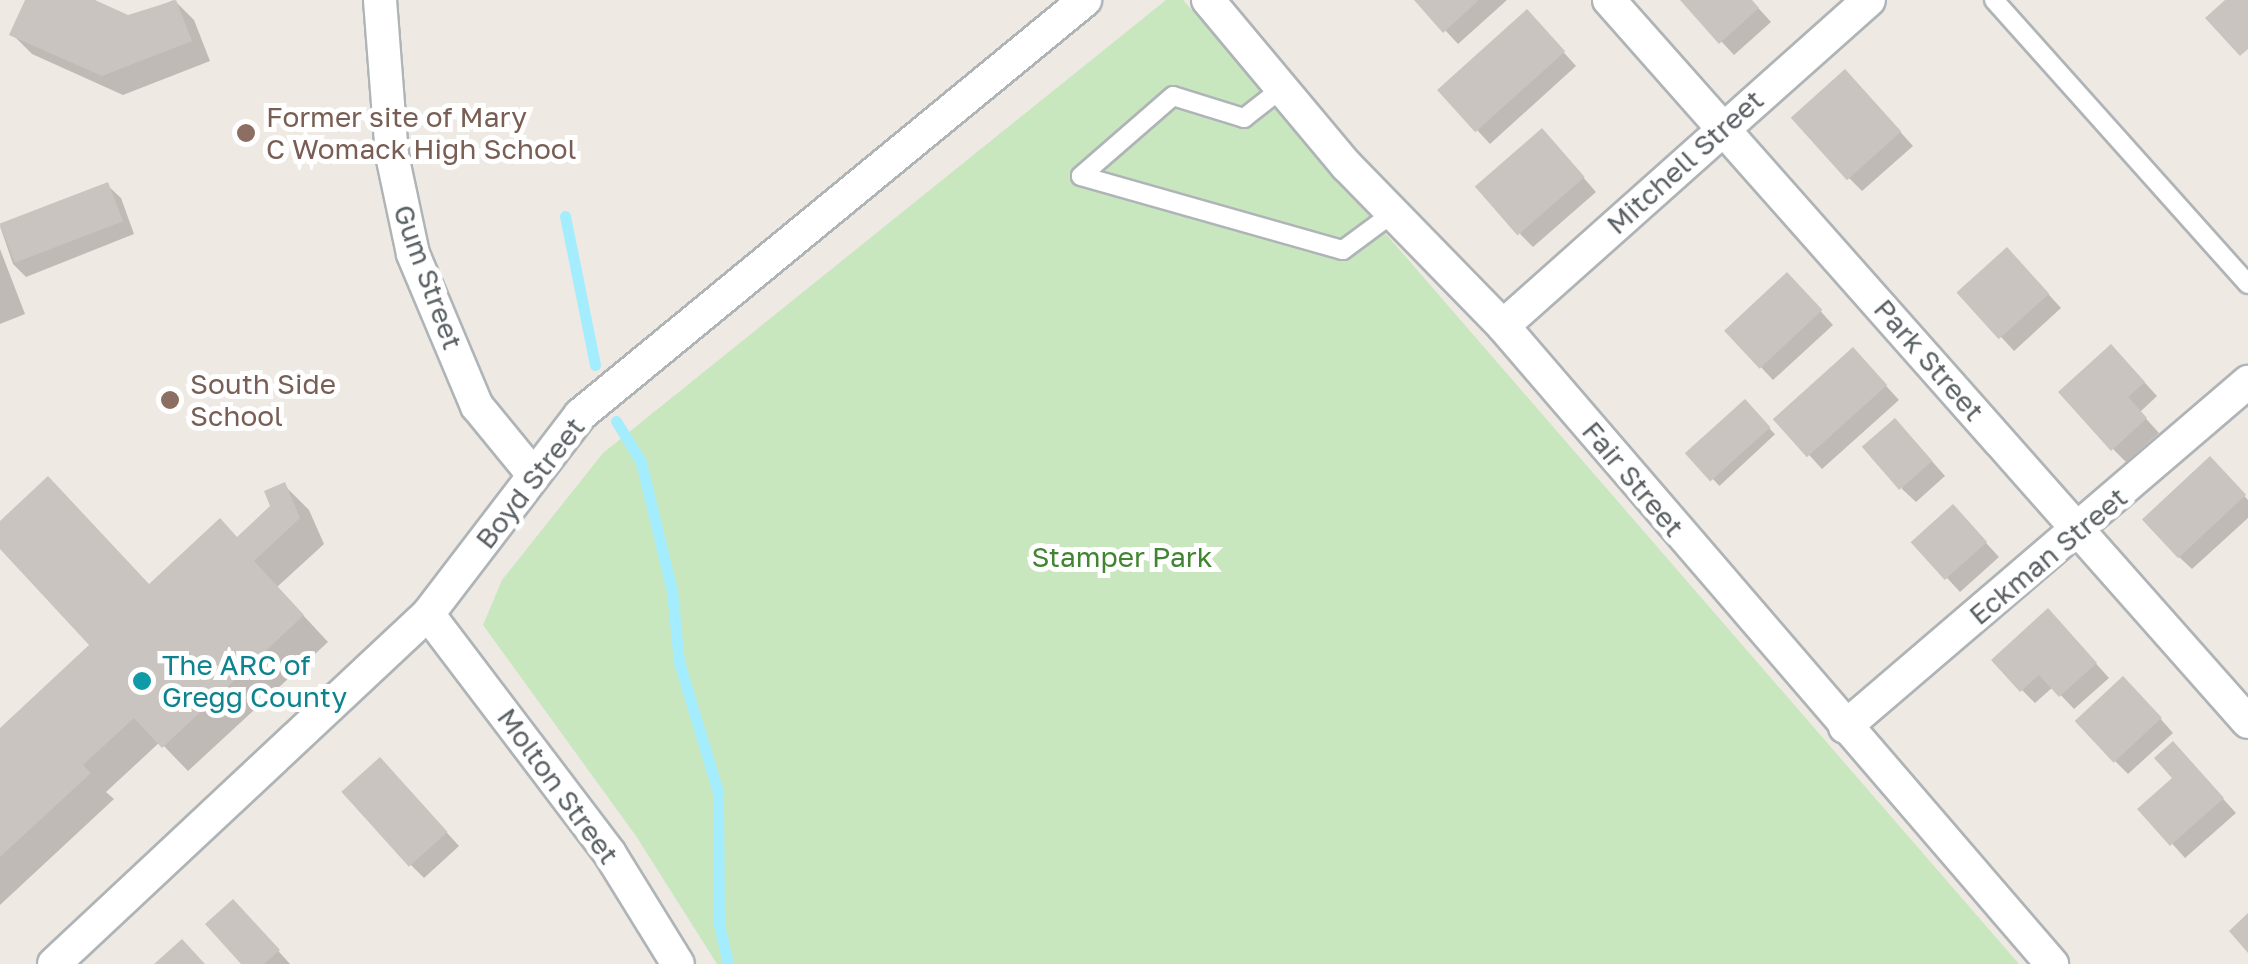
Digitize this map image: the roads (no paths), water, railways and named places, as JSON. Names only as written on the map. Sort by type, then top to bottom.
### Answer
[{"type":"street","name":"Gum Street","points":[[380,0],[392,155],[413,254],[477,406],[531,472]]},
{"type":"street","name":"Boyd Street","points":[[54,964],[428,614],[531,472],[580,416],[1085,0]]},
{"type":"street","name":"Fair Street","points":[[1208,0],[1392,213],[1503,326],[2052,964]]},
{"type":"street","name":"Park Street","points":[[1609,0],[2248,722]]},
{"type":"street","name":"Mitchell Street","points":[[1503,326],[1868,0]]},
{"type":"street","name":"Eckman Street","points":[[1845,727],[2248,382]]},
{"type":"street","name":"Molton Street","points":[[428,614],[602,843],[678,964]]},
{"type":"lane","points":[[1994,0],[2248,284]]},
{"type":"lane","points":[[1281,89],[1244,118],[1173,96],[1082,176],[1344,250],[1392,213]]},
{"type":"waterway","points":[[565,216],[595,365]]},
{"type":"waterway","points":[[616,421],[641,462],[672,591],[679,662],[718,792],[719,924],[728,964]]},
{"type":"place","name":"Former site of Mary C Womack High School","points":[[246,133]]},
{"type":"place","name":"South Side School","points":[[170,400]]},
{"type":"place","name":"The ARC of Gregg County","points":[[142,681]]},
{"type":"park label","name":"Stamper Park","points":[[1122,557]]}]
